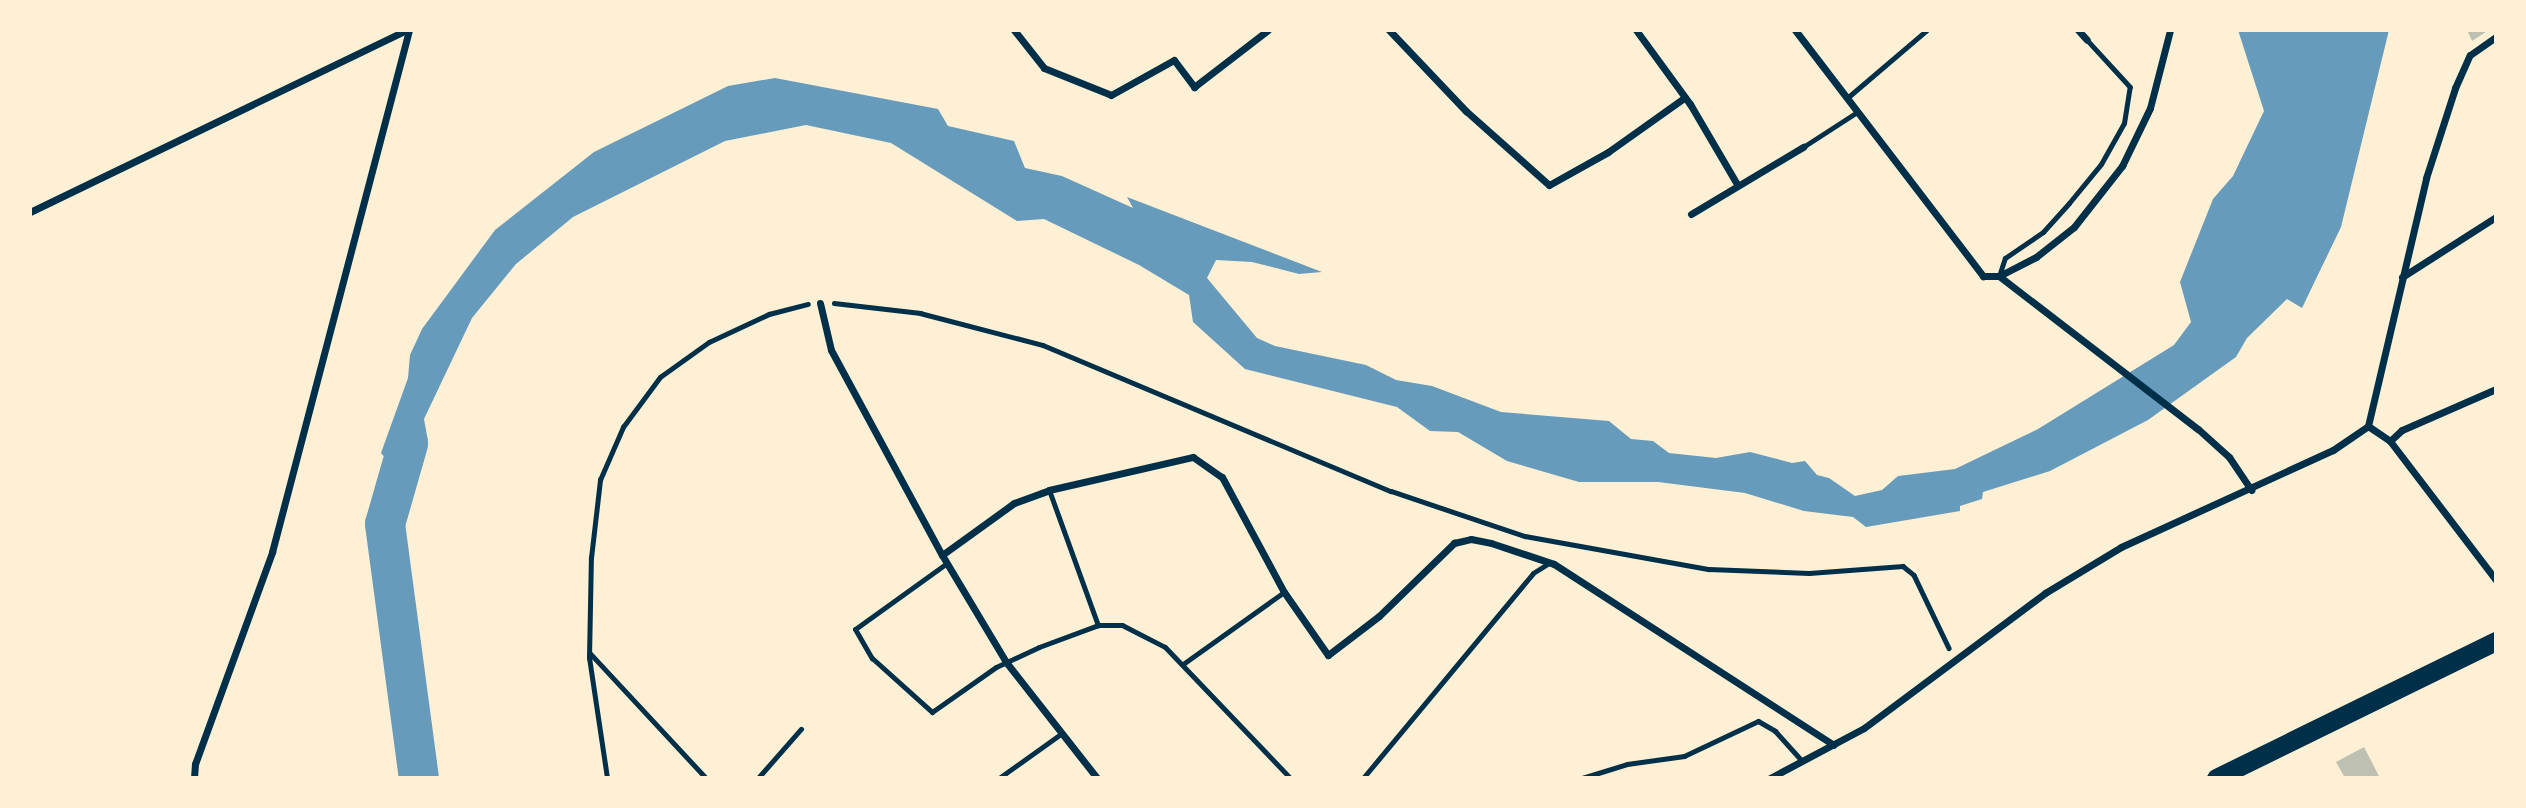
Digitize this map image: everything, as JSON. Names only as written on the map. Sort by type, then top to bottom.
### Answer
[{"type":"highway","points":[[2216,778],[2496,641]]},
{"type":"street","points":[[30,212],[408,30]]},
{"type":"street","points":[[194,778],[195,764],[272,552],[408,30]]},
{"type":"street","points":[[1014,30],[1044,68],[1111,95],[1174,60],[1194,88],[1268,30]]},
{"type":"street","points":[[1389,30],[1466,111],[1549,185],[1598,158],[1684,98]]},
{"type":"street","points":[[1636,30],[1684,98],[1737,184]]},
{"type":"street","points":[[1795,30],[1983,276],[1999,276],[2036,257],[2074,227],[2122,166],[2150,108],[2170,30]]},
{"type":"street","points":[[2078,30],[2087,40]]},
{"type":"street","points":[[1770,778],[1864,728],[2045,593],[2121,547],[2251,490],[2333,450],[2368,426],[2426,178],[2455,88],[2470,55],[2496,37]]},
{"type":"street","points":[[1691,214],[1737,184],[1803,147]]},
{"type":"street","points":[[2402,278],[2496,217]]},
{"type":"street","points":[[1999,276],[2198,429],[2229,457],[2251,490]]},
{"type":"street","points":[[820,303],[831,350],[942,555],[1006,662],[1097,778]]},
{"type":"street","points":[[2390,441],[2402,430],[2496,389]]},
{"type":"street","points":[[2368,426],[2390,441],[2496,580]]},
{"type":"street","points":[[942,555],[1014,503],[1049,490],[1170,459],[1202,460],[1222,477],[1284,592],[1328,655],[1379,616],[1454,544],[1471,539],[1491,542],[1549,563],[1834,745]]},
{"type":"lane","points":[[1847,98],[1927,30]]},
{"type":"lane","points":[[1999,276],[2005,258],[2043,232],[2101,164],[2124,123],[2130,87],[2087,40]]},
{"type":"lane","points":[[1803,147],[1857,112]]},
{"type":"lane","points":[[1049,490],[1098,625]]},
{"type":"lane","points":[[947,563],[855,629],[872,658],[932,712],[1006,662],[1098,625],[1122,625],[1145,633],[1183,664],[1210,699],[1290,778]]},
{"type":"lane","points":[[1363,778],[1533,573],[1549,563]]},
{"type":"lane","points":[[1183,664],[1284,592]]},
{"type":"lane","points":[[1582,778],[1627,764],[1684,756],[1758,721],[1775,731],[1801,760]]},
{"type":"lane","points":[[999,778],[1062,733]]},
{"type":"path","points":[[1903,566],[1914,575],[1955,659]]},
{"type":"path","points":[[589,652],[706,778]]},
{"type":"path","points":[[758,778],[801,729]]},
{"type":"water","points":[[2238,30],[2389,30],[2341,227],[2302,308],[2287,299],[2247,338],[2236,357],[2148,420],[2050,471],[1983,492],[1982,499],[1960,506],[1960,511],[1866,527],[1853,517],[1804,511],[1745,493],[1658,482],[1579,482],[1507,461],[1458,432],[1430,431],[1397,407],[1245,369],[1193,322],[1189,295],[1139,265],[1044,219],[1017,221],[891,143],[806,125],[725,141],[573,217],[516,264],[472,318],[424,419],[428,441],[383,512],[393,467],[381,453],[408,378],[410,355],[422,329],[495,230],[594,152],[728,86],[775,78],[938,109],[948,126],[1014,141],[1025,168],[1062,176],[1133,208],[1127,197],[1322,272],[1299,274],[1252,262],[1216,260],[1207,278],[1257,338],[1275,346],[1366,365],[1396,380],[1432,386],[1501,412],[1609,421],[1631,439],[1653,441],[1669,453],[1716,458],[1750,452],[1792,463],[1805,461],[1817,475],[1829,478],[1855,496],[1882,490],[1898,476],[1955,469],[2038,429],[2174,345],[2191,322],[2180,282],[2213,199],[2233,176],[2264,111]]},
{"type":"building","points":[[2467,30],[2489,30],[2472,41]]},
{"type":"building","points":[[2364,747],[2380,778],[2345,778],[2336,762]]},
{"type":"waterway","points":[[408,444],[385,524],[419,778]]}]
